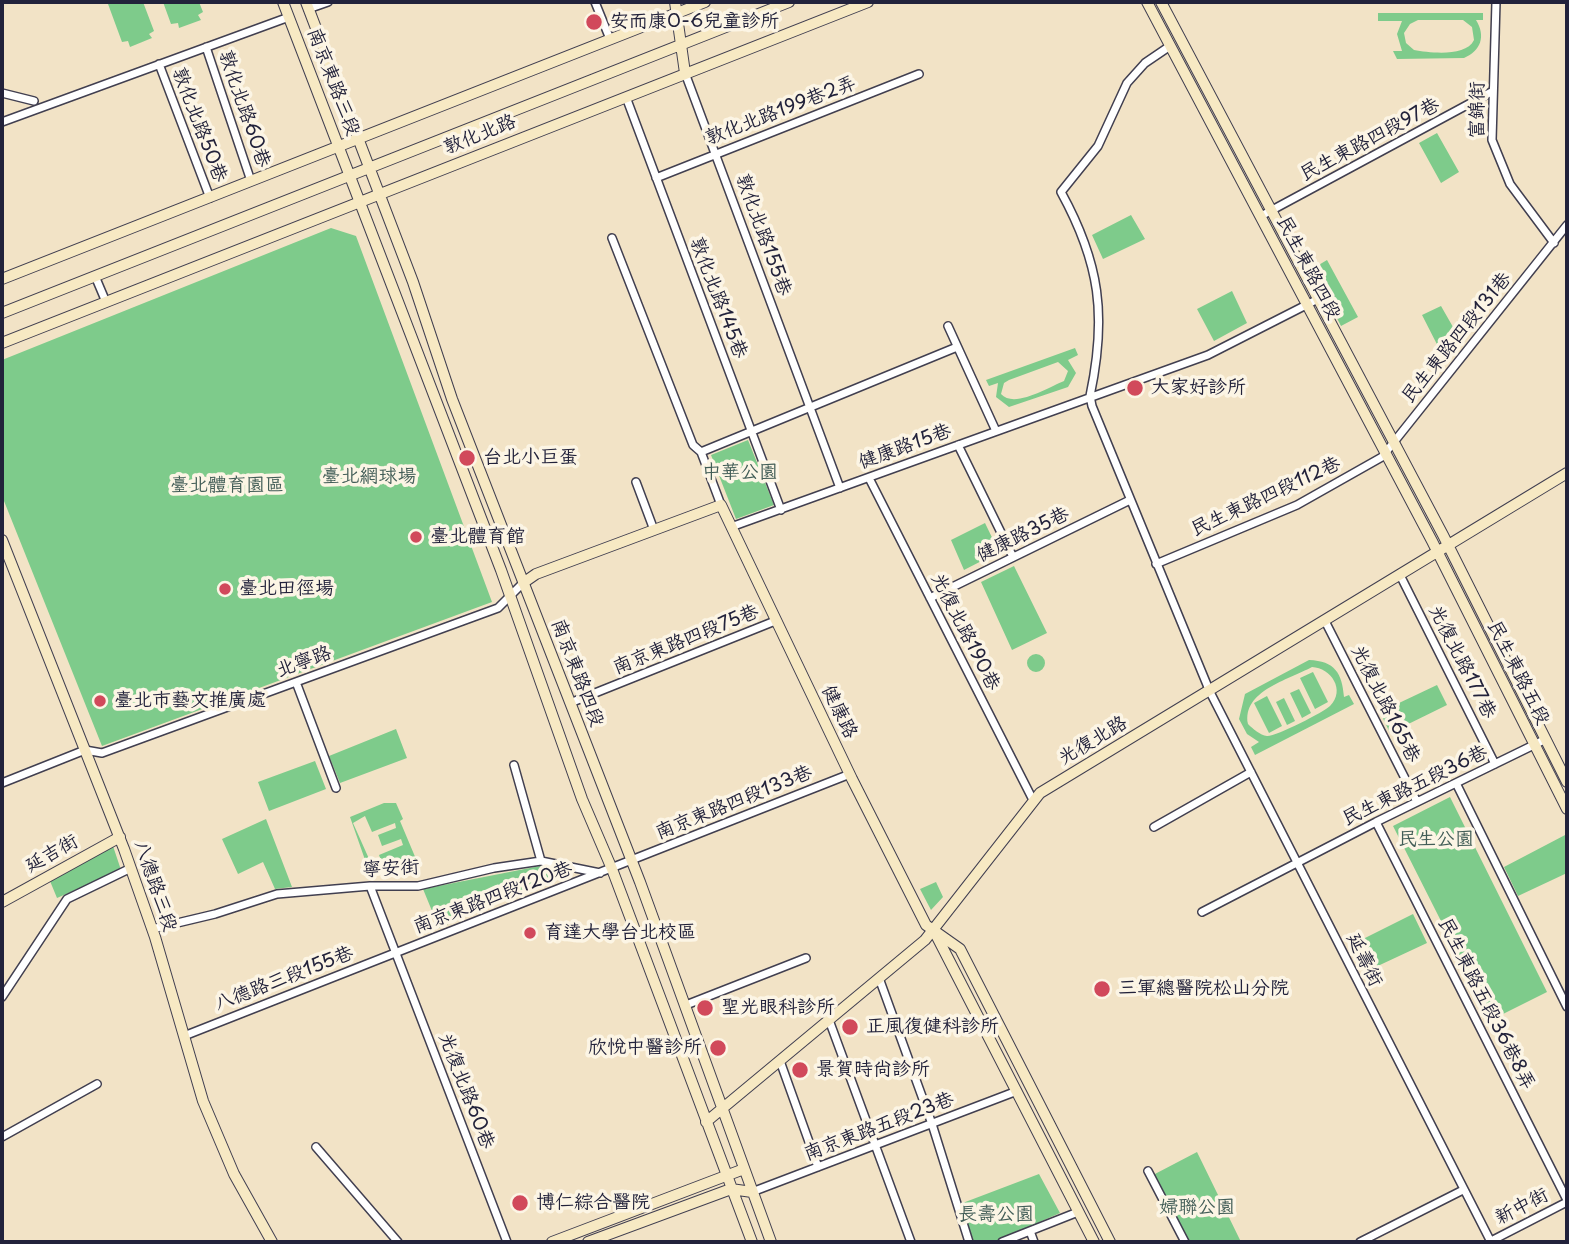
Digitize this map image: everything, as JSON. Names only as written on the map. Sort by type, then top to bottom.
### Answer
[{"type":"main road","name":"南京東路三段","points":[[283,2],[350,176]]},
{"type":"main road","points":[[2,279],[610,39],[677,7],[705,2]]},
{"type":"main road","name":"敦化北路","points":[[2,313],[789,2]]},
{"type":"main road","name":"敦化北路","points":[[2,343],[865,2]]},
{"type":"main road","name":"民生東路四段","points":[[1147,2],[1438,552]]},
{"type":"main road","name":"民生東路四段","points":[[1161,2],[1448,545]]},
{"type":"main road","name":"南京東路三段","points":[[307,5],[368,168]]},
{"type":"main road","points":[[677,7],[685,73]]},
{"type":"main road","name":"南京東路四段","points":[[368,168],[430,328],[452,399],[686,1005],[771,1242]]},
{"type":"main road","name":"南京東路四段","points":[[350,176],[511,598],[582,799],[612,869],[752,1242]]},
{"type":"main road","name":"光復北路","points":[[706,1122],[934,930],[1033,800],[1567,473]]},
{"type":"main road","points":[[523,583],[537,574],[721,505]]},
{"type":"main road","name":"健康路","points":[[721,505],[775,621],[926,925],[960,949],[1110,1242]]},
{"type":"main road","name":"八德路三段","points":[[2,540],[120,837],[152,929],[203,1101],[234,1174],[272,1242]]},
{"type":"main road","name":"民生東路五段","points":[[1448,545],[1567,782]]},
{"type":"main road","name":"民生東路五段","points":[[1438,552],[1567,810]]},
{"type":"main road","name":"延吉街","points":[[2,902],[120,837]]},
{"type":"main road","name":"健康路","points":[[934,930],[1094,1242]]},
{"type":"main road","points":[[552,1242],[744,1169]]},
{"type":"main road","points":[[589,1242],[731,1189],[752,1192]]},
{"type":"street","points":[[307,5],[328,2]]},
{"type":"street","points":[[596,2],[610,39]]},
{"type":"street","name":"富錦街","points":[[1496,2],[1492,140],[1501,169],[1554,243]]},
{"type":"street","points":[[2,122],[289,17]]},
{"type":"street","points":[[1090,396],[1099,347],[1095,275],[1083,232],[1060,192],[1098,146],[1127,83],[1145,63],[1170,46]]},
{"type":"street","name":"敦化北路60巷","points":[[206,47],[251,181]]},
{"type":"street","name":"敦化北路50巷","points":[[159,64],[210,198]]},
{"type":"street","name":"敦化北路155巷","points":[[685,73],[840,488]]},
{"type":"street","name":"敦化北路199巷2弄","points":[[656,178],[919,75]]},
{"type":"street","name":"民生東路四段97巷","points":[[1261,216],[1493,91]]},
{"type":"street","points":[[2,93],[34,101]]},
{"type":"street","name":"敦化北路145巷","points":[[626,97],[781,510]]},
{"type":"street","name":"民生東路四段131巷","points":[[1385,452],[1567,225]]},
{"type":"street","name":"健康路","points":[[612,238],[693,446],[701,452],[721,505]]},
{"type":"street","points":[[96,276],[106,302]]},
{"type":"street","name":"健康路15巷","points":[[731,527],[1208,355],[1318,299]]},
{"type":"street","points":[[948,326],[996,430]]},
{"type":"street","points":[[701,452],[957,347]]},
{"type":"street","name":"延壽街","points":[[1090,396],[1210,692],[1491,1242]]},
{"type":"street","points":[[958,444],[1013,557]]},
{"type":"street","name":"民生東路四段112巷","points":[[1156,564],[1297,505],[1339,483],[1385,452]]},
{"type":"street","name":"光復北路190巷","points":[[869,478],[1033,800]]},
{"type":"street","points":[[636,482],[654,530]]},
{"type":"street","name":"健康路35巷","points":[[930,598],[1130,500]]},
{"type":"street","name":"光復北路177巷","points":[[1400,575],[1495,764]]},
{"type":"street","name":"北寧路","points":[[2,783],[85,750],[102,753],[498,608],[511,598],[523,583]]},
{"type":"street","name":"南京東路四段75巷","points":[[570,703],[775,621]]},
{"type":"street","name":"光復北路165巷","points":[[1325,621],[1417,802]]},
{"type":"street","points":[[296,682],[336,788]]},
{"type":"street","name":"民生東路五段36巷","points":[[1202,912],[1376,822],[1546,739]]},
{"type":"street","points":[[514,765],[541,861]]},
{"type":"street","points":[[1154,827],[1251,772]]},
{"type":"street","name":"南京東路四段133巷","points":[[630,861],[850,774]]},
{"type":"street","points":[[1456,783],[1567,1007]]},
{"type":"street","name":"民生東路五段36巷8弄","points":[[1376,822],[1567,1201]]},
{"type":"street","name":"寧安街","points":[[152,929],[215,914],[277,894],[370,886],[418,886],[494,868],[541,861],[600,873],[630,861]]},
{"type":"street","points":[[2,997],[67,899],[131,868]]},
{"type":"street","name":"南京東路四段120巷","points":[[396,952],[600,873]]},
{"type":"street","name":"光復北路60巷","points":[[370,886],[507,1242]]},
{"type":"street","name":"八德路三段155巷","points":[[184,1036],[396,952]]},
{"type":"street","points":[[686,1005],[806,958]]},
{"type":"street","points":[[879,978],[932,1124],[969,1242]]},
{"type":"street","points":[[829,1020],[911,1242]]},
{"type":"street","points":[[780,1061],[818,1167]]},
{"type":"street","points":[[2,1137],[97,1084]]},
{"type":"street","name":"南京東路五段23巷","points":[[752,1192],[1017,1091]]},
{"type":"street","points":[[316,1147],[398,1242]]},
{"type":"street","points":[[1148,1171],[1185,1242]]},
{"type":"street","points":[[1360,1242],[1377,1238],[1464,1190]]},
{"type":"street","name":"新中街","points":[[1491,1242],[1567,1201]]},
{"type":"street","points":[[1002,1242],[1078,1212]]},
{"type":"street","points":[[1030,1231],[1034,1242]]},
{"type":"green space","points":[[143,2],[154,31],[149,34],[152,38],[130,47],[128,41],[122,42],[108,4]]},
{"type":"green space","points":[[163,2],[199,2],[203,12],[198,15],[201,20],[179,28],[178,23],[171,24]]},
{"type":"green space","points":[[1378,13],[1483,13],[1483,20],[1476,20],[1481,32],[1478,47],[1464,58],[1397,59],[1393,51],[1402,51],[1397,34],[1402,21],[1378,21]],"holes":[[[1418,20],[1463,20],[1472,27],[1474,40],[1464,49],[1447,53],[1429,52],[1414,50],[1406,43],[1404,33],[1410,24]]]},
{"type":"green space","points":[[1437,133],[1459,172],[1441,183],[1419,143]]},
{"type":"green space","points":[[1131,215],[1145,239],[1103,259],[1092,235]]},
{"type":"green space","name":"臺北體育園區","points":[[331,228],[356,236],[492,602],[102,746],[2,496],[2,360]]},
{"type":"green space","points":[[1327,260],[1358,317],[1341,326],[1312,269]]},
{"type":"green space","points":[[1232,291],[1247,323],[1214,341],[1197,309]]},
{"type":"green space","points":[[1441,306],[1461,341],[1446,362],[1422,315]]},
{"type":"green space","points":[[1075,348],[1078,355],[1068,360],[1076,373],[1068,387],[1009,407],[996,397],[998,383],[989,386],[986,380]],"holes":[[[1058,362],[1068,371],[1064,381],[1032,395],[1014,399],[1001,394],[1004,383],[1009,380]]]},
{"type":"green space","name":"中華公園","points":[[748,440],[774,505],[736,519],[711,455]]},
{"type":"green space","points":[[985,523],[999,552],[964,570],[951,540]]},
{"type":"green space","points":[[1014,566],[1047,633],[1012,650],[981,582]]},
{"type":"green space","points":[[1036,654],[1042,657],[1045,663],[1042,669],[1036,672],[1030,669],[1027,663],[1030,657]]},
{"type":"green space","points":[[1309,660],[1325,663],[1336,670],[1344,697],[1349,695],[1354,704],[1255,755],[1251,747],[1259,742],[1247,734],[1239,719],[1245,694]],"holes":[[[1312,667],[1319,668],[1330,676],[1336,687],[1335,700],[1330,706],[1299,724],[1272,735],[1262,734],[1248,724],[1248,713],[1259,695]]]},
{"type":"green space","points":[[1313,672],[1328,702],[1315,709],[1300,678]]},
{"type":"green space","points":[[1437,685],[1447,705],[1390,733],[1380,712]]},
{"type":"green space","points":[[1299,689],[1311,713],[1302,718],[1290,693]]},
{"type":"green space","points":[[1267,696],[1282,726],[1269,733],[1254,703]]},
{"type":"green space","points":[[1284,698],[1295,721],[1287,725],[1276,702]]},
{"type":"green space","points":[[396,729],[407,758],[340,783],[329,756]]},
{"type":"green space","points":[[315,761],[326,789],[269,811],[258,782]]},
{"type":"green space","name":"民生公園","points":[[1450,797],[1547,992],[1491,1020],[1393,826]]},
{"type":"green space","points":[[384,803],[396,803],[403,819],[400,821],[416,859],[376,875],[370,874],[350,817]],"holes":[[[365,816],[372,832],[395,823],[396,828],[378,835],[382,846],[401,839],[403,845],[379,855],[383,866],[374,870],[353,823]]]},
{"type":"green space","points":[[266,819],[292,887],[275,889],[263,862],[238,874],[222,839]]},
{"type":"green space","name":"民生公園","points":[[1567,834],[1567,873],[1518,896],[1504,867]]},
{"type":"green space","points":[[113,846],[121,870],[57,898],[50,881]]},
{"type":"green space","points":[[540,866],[566,870],[566,873],[439,928],[423,889]]},
{"type":"green space","points":[[936,882],[943,897],[931,910],[920,889]]},
{"type":"green space","points":[[1413,914],[1427,943],[1367,971],[1353,944]]},
{"type":"green space","name":"婦聯公園","points":[[1197,1152],[1241,1242],[1187,1242],[1153,1175]]},
{"type":"green space","name":"長壽公園","points":[[1039,1174],[1060,1213],[994,1242],[974,1242],[960,1204]]},
{"type":"place","name":"安而康0-6兒童診所","points":[[594,22]]},
{"type":"place","name":"大家好診所","points":[[1135,388]]},
{"type":"place","name":"台北小巨蛋","points":[[467,458]]},
{"type":"place","name":"臺北體育館","points":[[416,537]]},
{"type":"place","name":"臺北田徑場","points":[[225,589]]},
{"type":"place","name":"臺北市藝文推廣處","points":[[100,701]]},
{"type":"place","name":"育達大學台北校區","points":[[530,933]]},
{"type":"place","name":"三軍總醫院松山分院","points":[[1102,989]]},
{"type":"place","name":"聖光眼科診所","points":[[705,1008]]},
{"type":"place","name":"正風復健科診所","points":[[850,1027]]},
{"type":"place","name":"欣悅中醫診所","points":[[718,1048]]},
{"type":"place","name":"景賀時尚診所","points":[[800,1070]]},
{"type":"place","name":"博仁綜合醫院","points":[[520,1203]]},
{"type":"park label","name":"臺北網球場","points":[[369,477]]}]
